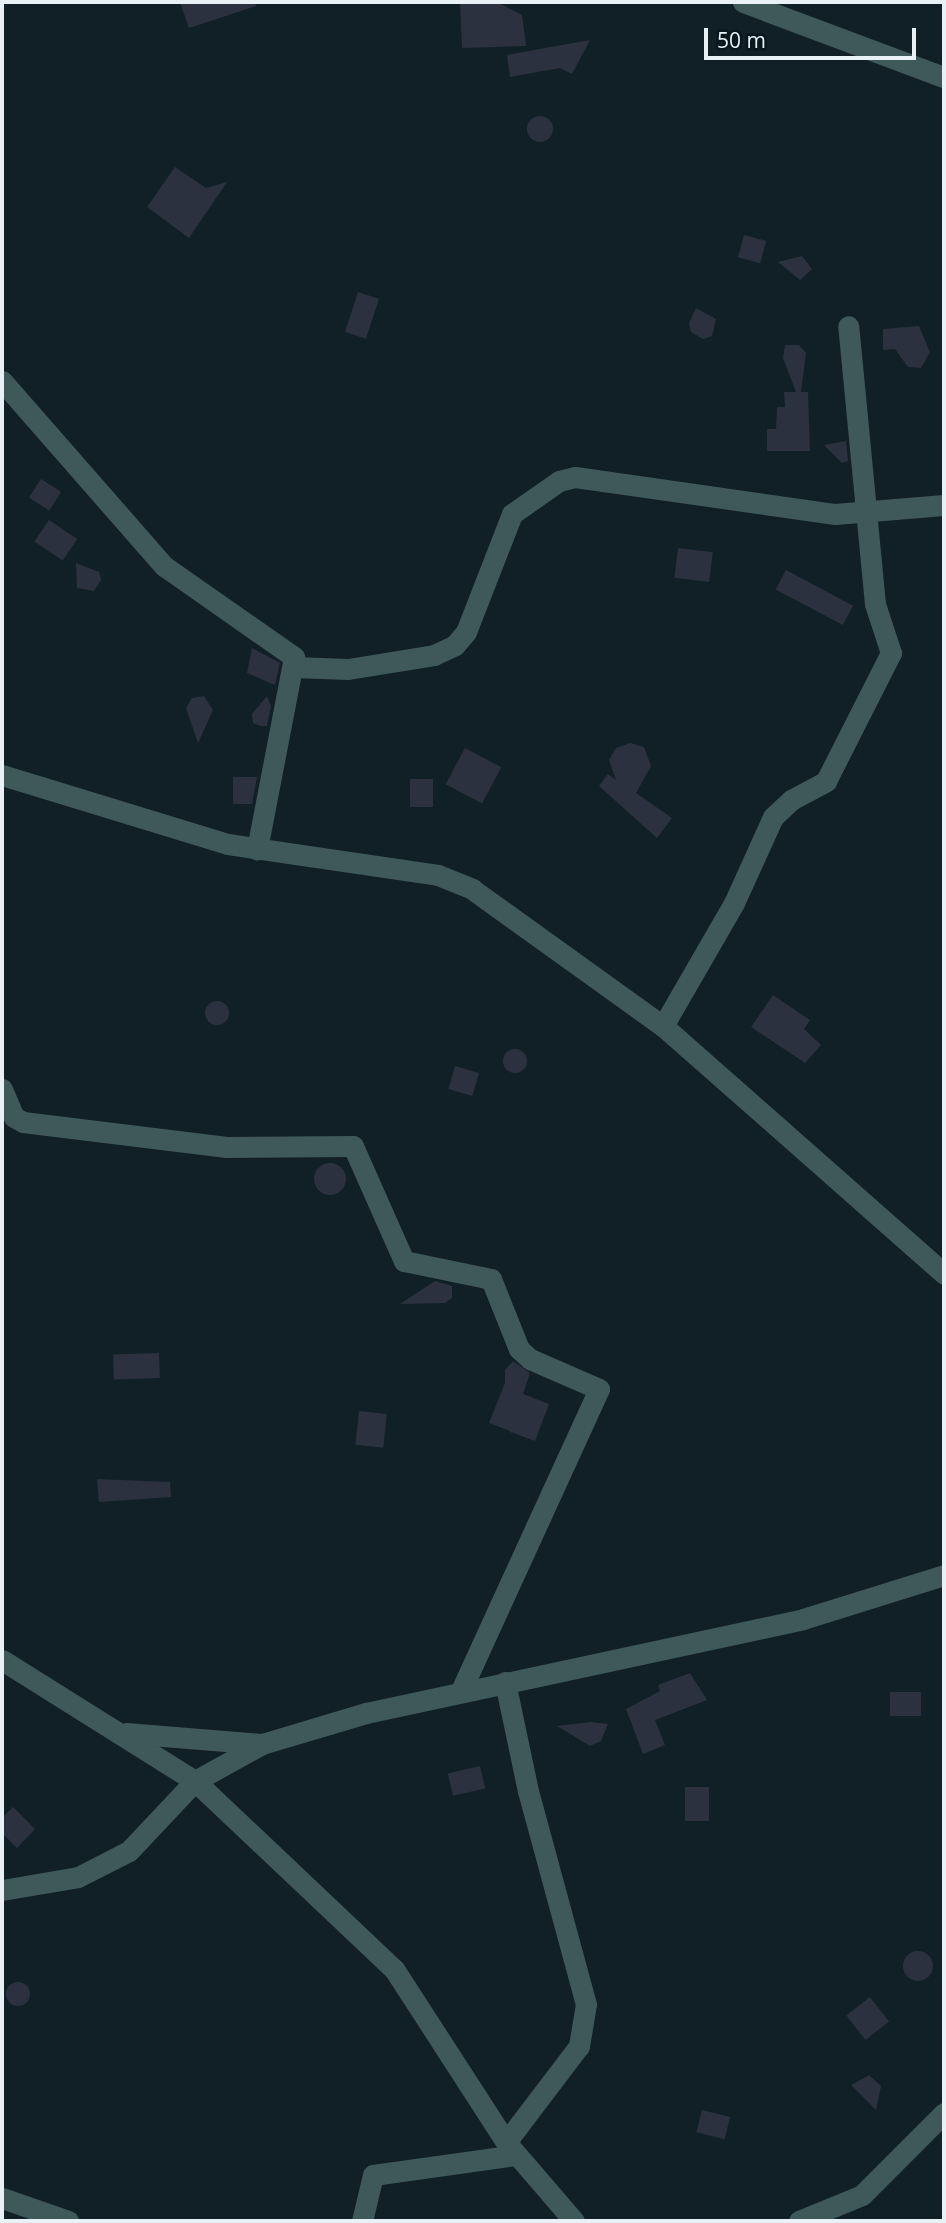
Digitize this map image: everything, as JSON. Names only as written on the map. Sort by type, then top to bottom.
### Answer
[{"type":"street","points":[[743,2],[944,77]]},
{"type":"street","points":[[663,1026],[734,903],[772,817],[791,800],[826,781],[891,653],[875,604],[869,515],[848,326]]},
{"type":"street","points":[[2,382],[164,566],[293,655],[295,667],[257,849]]},
{"type":"street","points":[[295,667],[348,669],[434,655],[455,645],[466,632],[512,514],[559,481],[575,477],[835,514],[869,515],[944,505]]},
{"type":"street","points":[[2,775],[257,849],[438,875],[460,884],[663,1026],[944,1274]]},
{"type":"street","points":[[2,1089],[14,1117],[23,1122],[226,1147],[353,1146],[404,1261],[491,1279],[519,1349],[530,1359],[599,1390],[460,1692]]},
{"type":"street","points":[[2,1890],[78,1877],[129,1851],[195,1781],[262,1745],[366,1713],[803,1619],[944,1575]]},
{"type":"street","points":[[2,1660],[195,1781],[394,1969],[511,2149],[574,2221]]},
{"type":"street","points":[[362,2221],[373,2175],[511,2149],[579,2046],[586,2004],[528,1791],[505,1682]]},
{"type":"street","points":[[121,1733],[262,1745]]},
{"type":"street","points":[[799,2221],[862,2195],[944,2113]]},
{"type":"street","points":[[2,2198],[68,2221]]},
{"type":"building","points":[[180,2],[255,2],[256,6],[189,28]]},
{"type":"building","points":[[460,2],[497,2],[522,15],[526,46],[462,48]]},
{"type":"building","points":[[590,40],[572,74],[560,68],[510,77],[507,55]]},
{"type":"building","points":[[540,116],[549,120],[553,129],[549,138],[540,142],[531,138],[527,129],[531,120]]},
{"type":"building","points":[[175,167],[206,188],[227,182],[189,238],[147,207]]},
{"type":"building","points":[[744,235],[766,241],[760,263],[738,257]]},
{"type":"building","points":[[802,256],[812,269],[800,280],[778,262]]},
{"type":"building","points":[[358,292],[379,299],[366,339],[345,332]]},
{"type":"building","points":[[696,308],[716,319],[712,336],[703,339],[691,332],[689,323]]},
{"type":"building","points":[[919,326],[930,352],[921,368],[908,367],[895,349],[883,350],[883,329]]},
{"type":"building","points":[[785,345],[799,345],[806,353],[801,392],[808,392],[810,451],[767,451],[767,429],[776,429],[777,407],[785,407],[784,392],[796,392],[783,358]]},
{"type":"building","points":[[846,441],[848,461],[842,463],[824,445]]},
{"type":"building","points":[[41,479],[61,492],[49,511],[29,497]]},
{"type":"building","points":[[49,520],[77,539],[63,561],[34,542]]},
{"type":"building","points":[[678,548],[713,552],[709,582],[674,578]]},
{"type":"building","points":[[76,563],[99,572],[101,580],[94,591],[77,588]]},
{"type":"building","points":[[786,570],[853,606],[843,625],[776,589]]},
{"type":"building","points":[[252,648],[280,663],[275,685],[247,673]]},
{"type":"building","points":[[204,696],[213,710],[198,743],[186,708],[192,698]]},
{"type":"building","points":[[267,696],[271,706],[267,726],[261,726],[253,723],[252,714]]},
{"type":"building","points":[[630,743],[644,747],[651,766],[636,793],[672,818],[657,838],[599,786],[608,774],[616,780],[609,760],[616,748]]},
{"type":"building","points":[[465,748],[501,767],[482,803],[446,784]]},
{"type":"building","points":[[233,777],[257,777],[252,804],[233,804]]},
{"type":"building","points":[[410,779],[433,779],[433,807],[410,807]]},
{"type":"building","points":[[773,995],[810,1020],[804,1029],[821,1045],[805,1063],[751,1027]]},
{"type":"building","points":[[217,1001],[228,1008],[229,1013],[222,1024],[217,1025],[206,1018],[205,1013],[212,1002]]},
{"type":"building","points":[[515,1049],[523,1053],[527,1061],[523,1069],[515,1073],[507,1069],[503,1061],[507,1053]]},
{"type":"building","points":[[455,1066],[479,1073],[472,1096],[448,1089]]},
{"type":"building","points":[[330,1163],[341,1168],[346,1179],[341,1190],[330,1195],[319,1190],[314,1179],[319,1168]]},
{"type":"building","points":[[435,1281],[452,1286],[452,1298],[445,1303],[400,1304]]},
{"type":"building","points":[[159,1353],[160,1378],[114,1380],[113,1355]]},
{"type":"building","points":[[513,1361],[530,1373],[523,1394],[549,1404],[535,1441],[511,1432],[510,1436],[510,1431],[489,1423],[505,1383],[505,1370]]},
{"type":"building","points":[[359,1411],[387,1414],[383,1448],[355,1445]]},
{"type":"building","points":[[97,1479],[170,1482],[171,1497],[99,1502]]},
{"type":"building","points":[[690,1673],[707,1700],[655,1720],[665,1745],[643,1754],[626,1709],[660,1691],[658,1685]]},
{"type":"building","points":[[890,1692],[921,1692],[921,1716],[890,1716]]},
{"type":"building","points":[[591,1722],[608,1724],[601,1741],[590,1746],[557,1726]]},
{"type":"building","points":[[480,1766],[485,1788],[453,1796],[448,1773]]},
{"type":"building","points":[[685,1787],[709,1787],[709,1821],[685,1821]]},
{"type":"building","points":[[13,1807],[35,1829],[17,1848],[2,1833],[2,1818]]},
{"type":"building","points":[[918,1951],[928,1956],[933,1966],[928,1976],[918,1981],[908,1976],[903,1966],[908,1956]]},
{"type":"building","points":[[18,1982],[29,1989],[30,1994],[23,2005],[18,2006],[7,1999],[6,1994],[13,1983]]},
{"type":"building","points":[[870,1997],[889,2021],[865,2040],[846,2015]]},
{"type":"building","points":[[869,2075],[881,2086],[876,2110],[851,2085]]},
{"type":"building","points":[[702,2110],[730,2117],[725,2139],[696,2132]]}]
